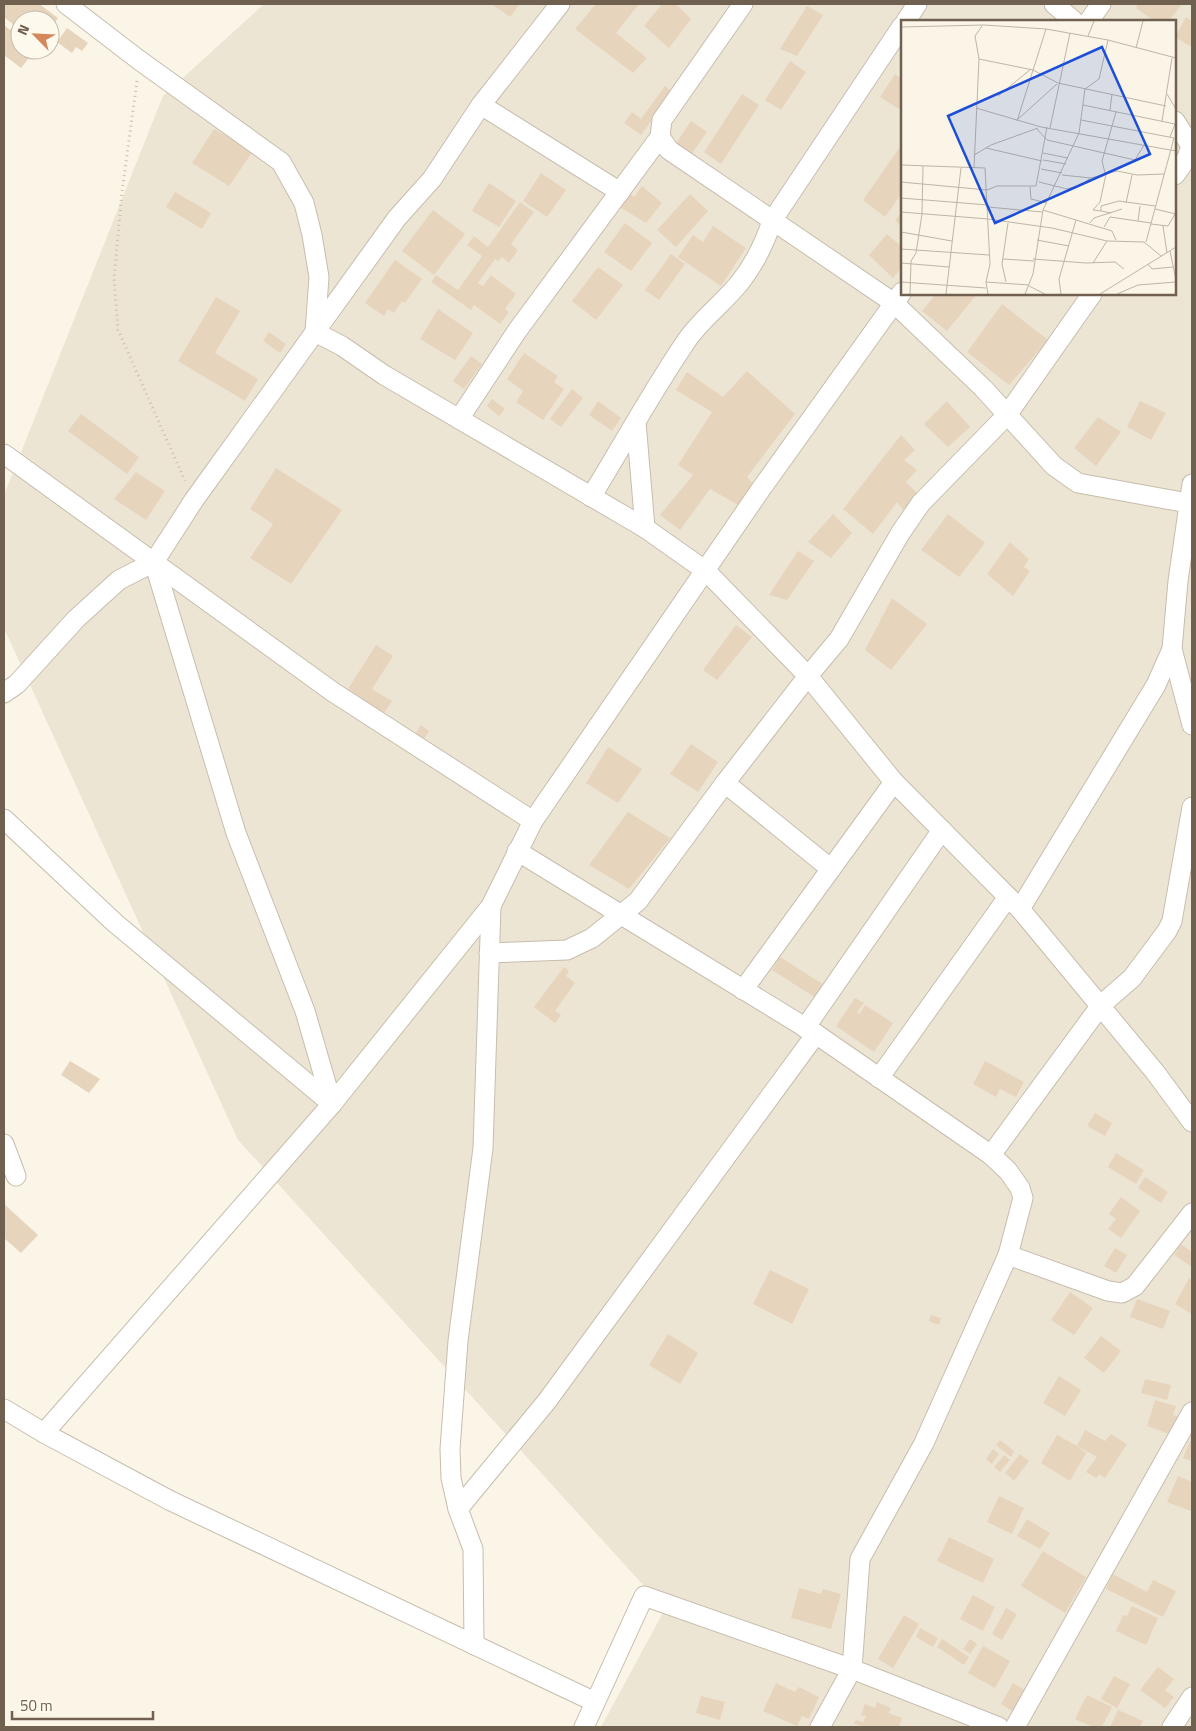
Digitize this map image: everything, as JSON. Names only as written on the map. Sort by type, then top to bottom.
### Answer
[{"type":"street","points":[[66,4],[139,60],[281,162],[304,203],[312,235],[319,277],[314,332]]},
{"type":"street","points":[[4,693],[17,684],[76,619],[119,580],[154,562],[194,500],[314,332],[397,218],[432,179],[481,104],[560,4]]},
{"type":"street","points":[[459,419],[517,332],[660,137],[662,120],[743,4]]},
{"type":"street","points":[[907,20],[918,4]]},
{"type":"street","points":[[1054,4],[1073,20]]},
{"type":"street","points":[[1090,20],[1100,4]]},
{"type":"street","points":[[591,497],[661,379],[688,338],[740,283],[749,270],[766,240],[772,220],[901,27]]},
{"type":"street","points":[[481,104],[620,192]]},
{"type":"street","points":[[1176,123],[1191,146],[1187,158],[1176,174]]},
{"type":"street","points":[[660,137],[669,150],[772,220],[898,298],[1054,466],[1078,483],[1191,491],[1172,649],[1156,685],[1014,903],[879,1078]]},
{"type":"street","points":[[490,953],[567,950],[592,938],[638,901],[725,783],[839,639],[893,546],[921,503],[1007,415],[1091,295]]},
{"type":"street","points":[[44,1433],[332,1104],[491,906],[533,821],[706,570],[898,298]]},
{"type":"street","points":[[314,332],[342,346],[384,375],[645,528],[706,570],[808,676],[894,782],[1014,903],[1101,1005],[1192,1122]]},
{"type":"street","points":[[636,422],[645,528]]},
{"type":"street","points":[[4,454],[333,692],[533,821]]},
{"type":"street","points":[[154,562],[236,833],[305,1011],[332,1104]]},
{"type":"street","points":[[1172,649],[1192,725]]},
{"type":"street","points":[[743,990],[894,782]]},
{"type":"street","points":[[725,783],[831,869]]},
{"type":"street","points":[[991,1155],[1101,1005],[1132,978],[1167,931],[1174,912],[1192,807]]},
{"type":"street","points":[[4,819],[115,923],[332,1104]]},
{"type":"street","points":[[458,1509],[548,1401],[811,1031],[942,830]]},
{"type":"street","points":[[518,852],[811,1031],[991,1155],[1008,1171],[1020,1188],[1023,1198],[1008,1255],[924,1443],[860,1559],[852,1669],[820,1727]]},
{"type":"street","points":[[474,1645],[473,1549],[458,1509],[451,1478],[450,1449],[458,1340],[482,1148],[491,906]]},
{"type":"street","points":[[4,1144],[16,1176]]},
{"type":"street","points":[[1008,1255],[1108,1291],[1122,1293],[1135,1286],[1192,1213]]},
{"type":"street","points":[[4,1408],[44,1433],[171,1501],[596,1702]]},
{"type":"street","points":[[1015,1727],[1192,1412]]},
{"type":"street","points":[[584,1727],[644,1596],[852,1669],[996,1727]]},
{"type":"street","points":[[1172,1727],[1192,1697]]},
{"type":"path","points":[[139,60],[122,192],[114,279],[118,330],[194,500]]},
{"type":"shaded area","points":[[264,4],[1192,4],[1192,1727],[601,1727],[665,1609],[238,1140],[4,628],[4,495],[163,96]]},
{"type":"building","points":[[4,4],[39,4],[47,10],[10,10],[10,22],[4,17]]},
{"type":"building","points":[[492,4],[518,4],[519,5],[510,17]]},
{"type":"building","points":[[596,4],[639,4],[616,33],[647,58],[633,73],[575,29]]},
{"type":"building","points":[[662,4],[676,4],[691,19],[669,48],[644,26]]},
{"type":"building","points":[[1138,4],[1182,4],[1170,20],[1153,20],[1136,8]]},
{"type":"building","points":[[807,6],[823,15],[797,56],[780,49]]},
{"type":"building","points":[[1186,17],[1192,21],[1192,47],[1176,38]]},
{"type":"building","points":[[4,25],[10,30],[10,60],[4,55]]},
{"type":"building","points":[[67,28],[88,43],[82,51],[76,47],[72,53],[60,44],[60,38]]},
{"type":"building","points":[[11,60],[27,60],[21,68]]},
{"type":"building","points":[[790,61],[806,72],[781,110],[765,100]]},
{"type":"building","points":[[895,74],[901,78],[901,110],[880,97]]},
{"type":"building","points":[[665,86],[672,92],[641,135],[624,123],[632,112],[641,119]]},
{"type":"building","points":[[742,94],[759,105],[721,164],[704,152]]},
{"type":"building","points":[[691,121],[707,132],[690,156],[675,145]]},
{"type":"building","points":[[214,129],[253,151],[229,186],[192,163]]},
{"type":"building","points":[[901,148],[901,194],[885,217],[863,200]]},
{"type":"building","points":[[541,173],[566,190],[547,217],[523,201]]},
{"type":"building","points":[[489,183],[516,201],[499,227],[472,211]]},
{"type":"building","points":[[642,186],[662,203],[646,223],[621,208],[628,192],[634,197]]},
{"type":"building","points":[[175,192],[211,213],[202,229],[166,207]]},
{"type":"building","points":[[690,194],[708,211],[676,247],[657,230]]},
{"type":"building","points":[[520,202],[534,212],[511,244],[518,250],[509,263],[502,257],[498,261],[495,259],[478,283],[483,286],[491,275],[516,294],[505,309],[509,312],[500,324],[474,305],[471,310],[431,282],[436,275],[458,290],[482,256],[467,245],[474,236],[488,247]]},
{"type":"building","points":[[433,210],[465,234],[434,275],[402,251]]},
{"type":"building","points":[[901,212],[901,225],[895,221]]},
{"type":"building","points":[[625,223],[652,243],[631,271],[604,252]]},
{"type":"building","points":[[713,226],[746,248],[721,286],[678,257],[693,235],[703,242]]},
{"type":"building","points":[[887,234],[901,246],[901,268],[893,278],[869,255]]},
{"type":"building","points":[[671,254],[685,264],[659,300],[645,290]]},
{"type":"building","points":[[395,260],[422,279],[405,303],[402,301],[394,313],[388,309],[384,316],[365,303]]},
{"type":"building","points":[[598,267],[623,285],[596,320],[572,301]]},
{"type":"building","points":[[935,295],[976,295],[947,331],[922,311]]},
{"type":"building","points":[[216,297],[240,311],[215,353],[258,379],[245,401],[178,361]]},
{"type":"building","points":[[1002,304],[1048,340],[1009,385],[967,352]]},
{"type":"building","points":[[438,309],[473,333],[455,360],[420,339]]},
{"type":"building","points":[[269,332],[286,344],[280,353],[263,341]]},
{"type":"building","points":[[524,353],[558,376],[554,382],[564,389],[543,420],[516,402],[523,391],[507,379]]},
{"type":"building","points":[[471,356],[482,364],[464,389],[453,381]]},
{"type":"building","points":[[747,371],[795,414],[747,477],[754,485],[738,505],[710,489],[680,530],[660,515],[693,475],[678,465],[712,412],[676,390],[687,372],[723,397]]},
{"type":"building","points":[[572,389],[583,398],[561,427],[550,419]]},
{"type":"building","points":[[492,399],[505,409],[499,416],[487,406]]},
{"type":"building","points":[[598,401],[621,418],[612,431],[589,415]]},
{"type":"building","points":[[947,401],[970,427],[948,447],[924,424]]},
{"type":"building","points":[[1140,401],[1166,413],[1151,440],[1127,427]]},
{"type":"building","points":[[81,414],[139,457],[127,474],[68,431]]},
{"type":"building","points":[[1098,417],[1121,432],[1096,466],[1074,448]]},
{"type":"building","points":[[901,435],[915,450],[904,460],[917,470],[906,482],[918,494],[903,510],[897,502],[873,534],[843,509]]},
{"type":"building","points":[[276,468],[342,510],[291,584],[250,558],[273,524],[250,509]]},
{"type":"building","points":[[136,472],[165,491],[146,520],[114,499]]},
{"type":"building","points":[[833,514],[852,533],[831,558],[808,542]]},
{"type":"building","points":[[948,514],[985,543],[959,577],[921,550]]},
{"type":"building","points":[[1010,542],[1029,559],[1024,567],[1030,571],[1013,596],[987,574]]},
{"type":"building","points":[[798,551],[814,561],[787,600],[769,595]]},
{"type":"building","points":[[892,598],[927,624],[891,670],[865,650]]},
{"type":"building","points":[[736,625],[752,637],[717,680],[703,670]]},
{"type":"building","points":[[376,645],[393,656],[372,689],[392,701],[384,713],[348,689]]},
{"type":"building","points":[[421,725],[429,731],[422,742],[414,736]]},
{"type":"building","points":[[691,744],[718,762],[698,792],[670,774]]},
{"type":"building","points":[[608,747],[642,769],[618,803],[586,783]]},
{"type":"building","points":[[628,812],[670,838],[629,889],[589,865]]},
{"type":"building","points":[[780,957],[827,987],[819,1000],[772,970]]},
{"type":"building","points":[[564,967],[569,971],[566,976],[575,983],[555,1011],[561,1015],[555,1023],[534,1007]]},
{"type":"building","points":[[855,998],[864,1003],[857,1012],[860,1014],[865,1005],[893,1023],[874,1052],[836,1026]]},
{"type":"building","points":[[70,1061],[100,1079],[89,1093],[61,1075]]},
{"type":"building","points":[[985,1061],[1024,1082],[1016,1097],[1000,1089],[996,1097],[973,1084]]},
{"type":"building","points":[[1095,1113],[1112,1123],[1105,1136],[1087,1126]]},
{"type":"building","points":[[1116,1153],[1144,1170],[1136,1184],[1108,1167]]},
{"type":"building","points":[[1145,1177],[1168,1192],[1161,1203],[1138,1188]]},
{"type":"building","points":[[1121,1197],[1140,1211],[1121,1238],[1108,1229],[1116,1219],[1109,1214]]},
{"type":"building","points":[[4,1204],[38,1235],[21,1253],[4,1238]]},
{"type":"building","points":[[1181,1244],[1192,1252],[1192,1267],[1174,1255]]},
{"type":"building","points":[[1115,1248],[1127,1255],[1116,1273],[1104,1266]]},
{"type":"building","points":[[770,1270],[809,1289],[792,1324],[753,1304]]},
{"type":"building","points":[[1189,1278],[1192,1280],[1192,1314],[1175,1304]]},
{"type":"building","points":[[1070,1292],[1093,1308],[1074,1335],[1051,1320]]},
{"type":"building","points":[[1137,1299],[1170,1311],[1163,1329],[1130,1317]]},
{"type":"building","points":[[931,1315],[941,1318],[939,1325],[929,1321]]},
{"type":"building","points":[[668,1334],[698,1353],[680,1384],[649,1365]]},
{"type":"building","points":[[1101,1336],[1121,1351],[1104,1373],[1084,1358]]},
{"type":"building","points":[[1059,1376],[1081,1390],[1065,1416],[1043,1403]]},
{"type":"building","points":[[1145,1379],[1171,1385],[1167,1400],[1141,1393]]},
{"type":"building","points":[[1155,1400],[1176,1406],[1173,1415],[1180,1417],[1175,1433],[1171,1429],[1169,1434],[1147,1426]]},
{"type":"building","points":[[1085,1430],[1105,1441],[1111,1434],[1127,1444],[1105,1478],[1099,1474],[1096,1478],[1086,1472],[1097,1457],[1077,1446]]},
{"type":"building","points":[[1057,1435],[1086,1453],[1070,1481],[1041,1463]]},
{"type":"building","points":[[1000,1440],[1014,1451],[1011,1457],[996,1445]]},
{"type":"building","points":[[1190,1441],[1192,1442],[1192,1461],[1183,1458]]},
{"type":"building","points":[[993,1449],[999,1454],[992,1464],[986,1459]]},
{"type":"building","points":[[1020,1454],[1029,1461],[1014,1481],[1005,1473]]},
{"type":"building","points":[[1004,1455],[1010,1460],[1000,1472],[994,1467]]},
{"type":"building","points":[[1178,1476],[1192,1482],[1191,1511],[1167,1502]]},
{"type":"building","points":[[999,1496],[1024,1508],[1012,1534],[987,1522]]},
{"type":"building","points":[[1027,1519],[1050,1533],[1040,1549],[1017,1536]]},
{"type":"building","points":[[949,1537],[994,1559],[983,1583],[937,1561]]},
{"type":"building","points":[[1043,1551],[1086,1577],[1065,1613],[1021,1586]]},
{"type":"building","points":[[1113,1574],[1147,1592],[1153,1580],[1176,1591],[1163,1617],[1106,1589]]},
{"type":"building","points":[[799,1588],[821,1594],[823,1589],[841,1594],[831,1629],[791,1618]]},
{"type":"building","points":[[973,1595],[995,1607],[983,1631],[960,1619]]},
{"type":"building","points":[[1132,1606],[1158,1618],[1146,1645],[1116,1631],[1123,1615],[1127,1616]]},
{"type":"building","points":[[1006,1608],[1017,1614],[1002,1640],[992,1634]]},
{"type":"building","points":[[904,1615],[919,1624],[893,1668],[878,1659]]},
{"type":"building","points":[[920,1628],[938,1638],[933,1647],[916,1637]]},
{"type":"building","points":[[942,1639],[969,1657],[964,1665],[937,1647]]},
{"type":"building","points":[[970,1639],[977,1644],[970,1654],[963,1649]]},
{"type":"building","points":[[983,1646],[1010,1661],[995,1688],[968,1673]]},
{"type":"building","points":[[1158,1667],[1174,1679],[1165,1690],[1174,1697],[1165,1708],[1140,1690]]},
{"type":"building","points":[[1114,1676],[1130,1684],[1117,1708],[1101,1699]]},
{"type":"building","points":[[776,1683],[795,1692],[799,1687],[819,1697],[809,1719],[802,1716],[797,1726],[763,1711]]},
{"type":"building","points":[[1013,1683],[1028,1692],[1015,1713],[1001,1704]]},
{"type":"building","points":[[1087,1695],[1112,1707],[1102,1727],[1093,1727],[1075,1719]]},
{"type":"building","points":[[701,1696],[725,1702],[720,1720],[696,1713]]},
{"type":"building","points":[[877,1702],[891,1708],[889,1713],[902,1718],[899,1727],[863,1727],[853,1723],[857,1720],[863,1722],[866,1716],[861,1715],[865,1704],[875,1708]]},
{"type":"building","points":[[1118,1710],[1143,1721],[1140,1727],[1110,1727]]}]
